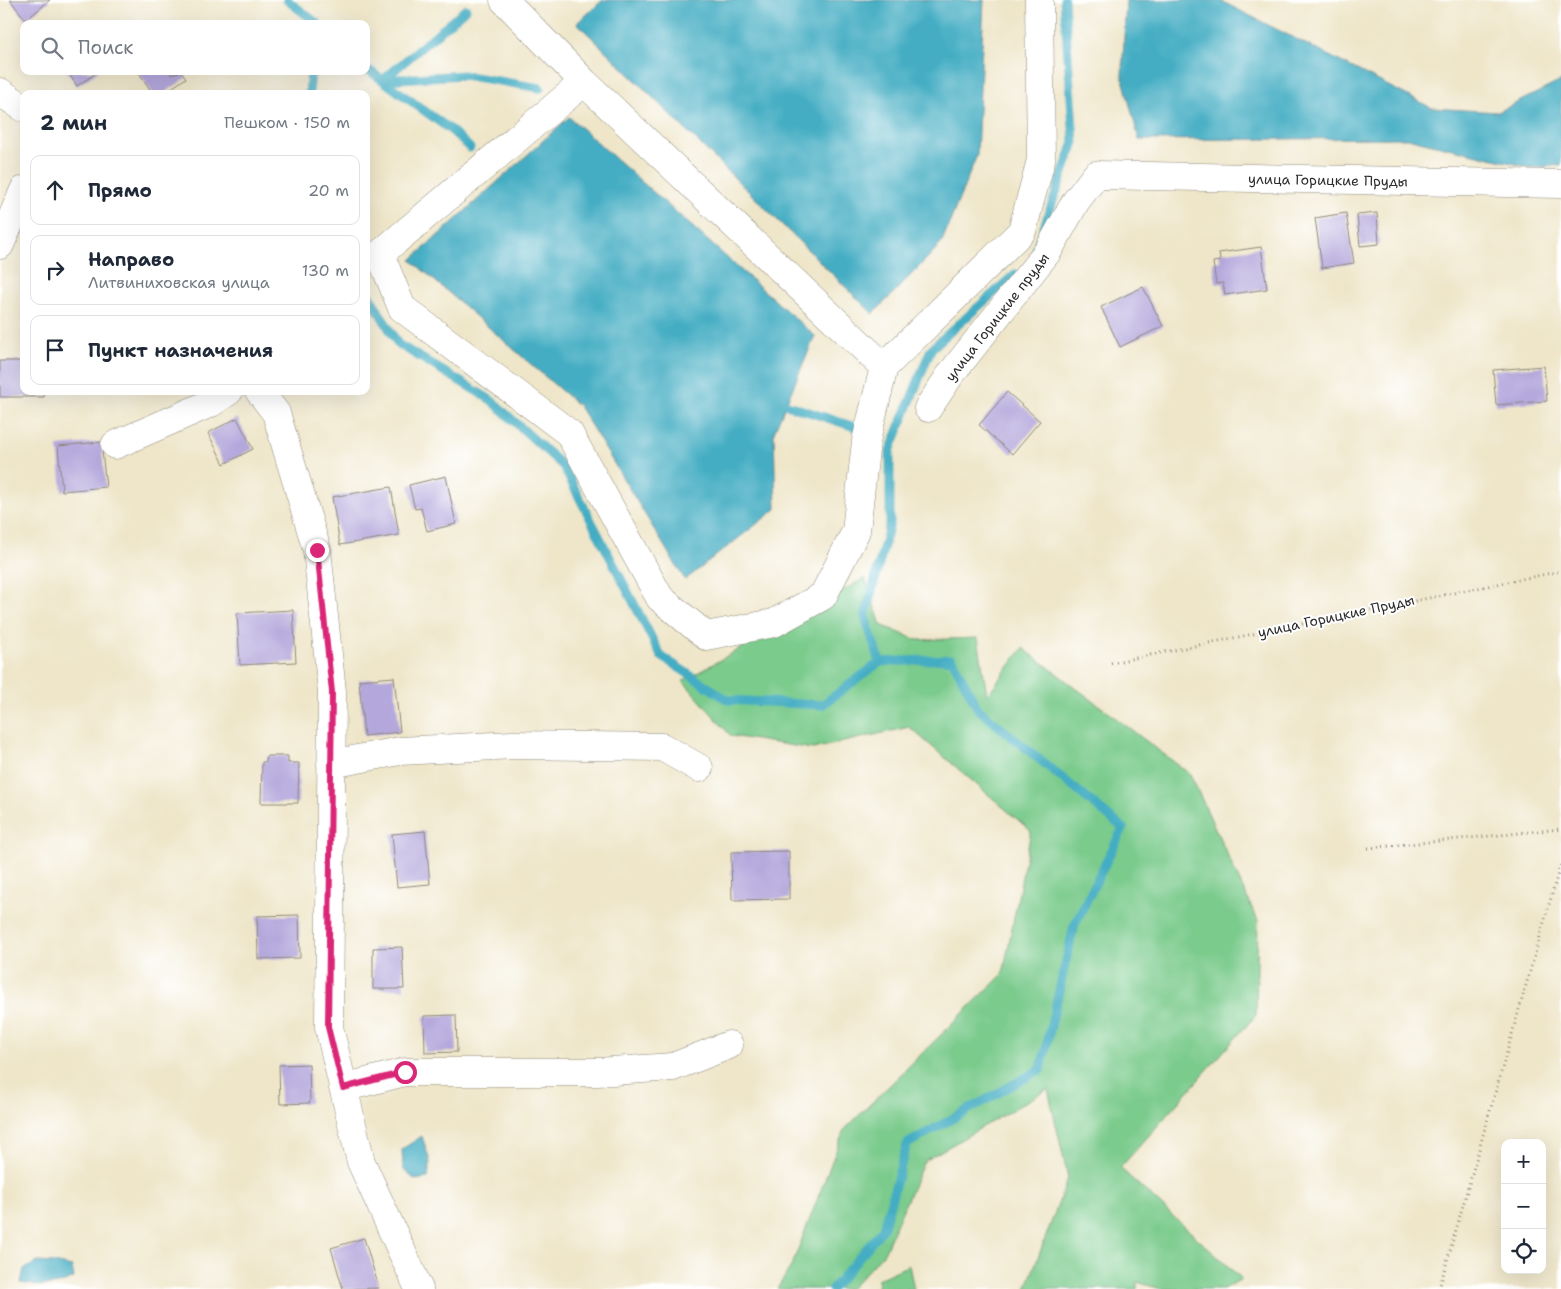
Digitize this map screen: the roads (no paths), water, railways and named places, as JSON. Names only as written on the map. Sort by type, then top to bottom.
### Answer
[{"type":"street","points":[[504,0],[584,82],[884,367]]},
{"type":"street","points":[[584,82],[380,254],[402,308],[569,433],[660,598],[706,636],[774,623],[823,596],[856,531],[866,441],[884,367],[1022,231],[1041,160],[1039,0]]},
{"type":"street","points":[[0,92],[20,105]]},
{"type":"street","name":"улица Горицкие Пруды","points":[[1096,175],[1561,184]]},
{"type":"street","name":"улица Горицкие пруды","points":[[928,408],[951,374],[1048,252],[1076,201],[1096,175]]},
{"type":"street","points":[[0,245],[20,199]]},
{"type":"street","points":[[115,445],[211,403],[223,395]]},
{"type":"street","points":[[262,395],[276,413],[317,550],[332,692],[328,1027],[361,1162],[419,1289]]},
{"type":"street","points":[[332,764],[400,751],[514,745],[662,747],[699,768]]},
{"type":"street","points":[[343,1088],[405,1072],[597,1072],[673,1067],[729,1045]]},
{"type":"water","points":[[603,0],[984,0],[977,155],[941,244],[873,314],[577,23]]},
{"type":"water","points":[[1126,0],[1219,0],[1432,108],[1498,112],[1561,81],[1561,165],[1532,168],[1407,138],[1139,140],[1122,75]]},
{"type":"water","points":[[569,117],[815,336],[774,432],[776,509],[685,580],[579,406],[411,260]]},
{"type":"water","points":[[422,1136],[430,1161],[428,1178],[415,1180],[403,1169],[402,1149]]},
{"type":"water","points":[[38,1262],[72,1267],[74,1278],[48,1285],[21,1283],[24,1269]]},
{"type":"waterway","points":[[287,0],[313,20]]},
{"type":"waterway","points":[[1036,249],[1074,142],[1064,0]]},
{"type":"waterway","points":[[383,80],[466,9]]},
{"type":"waterway","points":[[370,71],[452,131],[470,148]]},
{"type":"waterway","points":[[309,90],[311,75]]},
{"type":"waterway","points":[[383,80],[463,75],[540,88]]},
{"type":"waterway","points":[[880,662],[865,617],[890,523],[890,451],[931,349],[1015,274]]},
{"type":"waterway","points":[[370,297],[398,344],[491,400],[563,466],[661,656],[728,700],[822,705],[880,662],[952,659],[978,709],[1123,828],[1074,926],[1041,1069],[907,1144],[883,1229],[832,1289]]},
{"type":"waterway","points":[[775,401],[858,428]]}]
